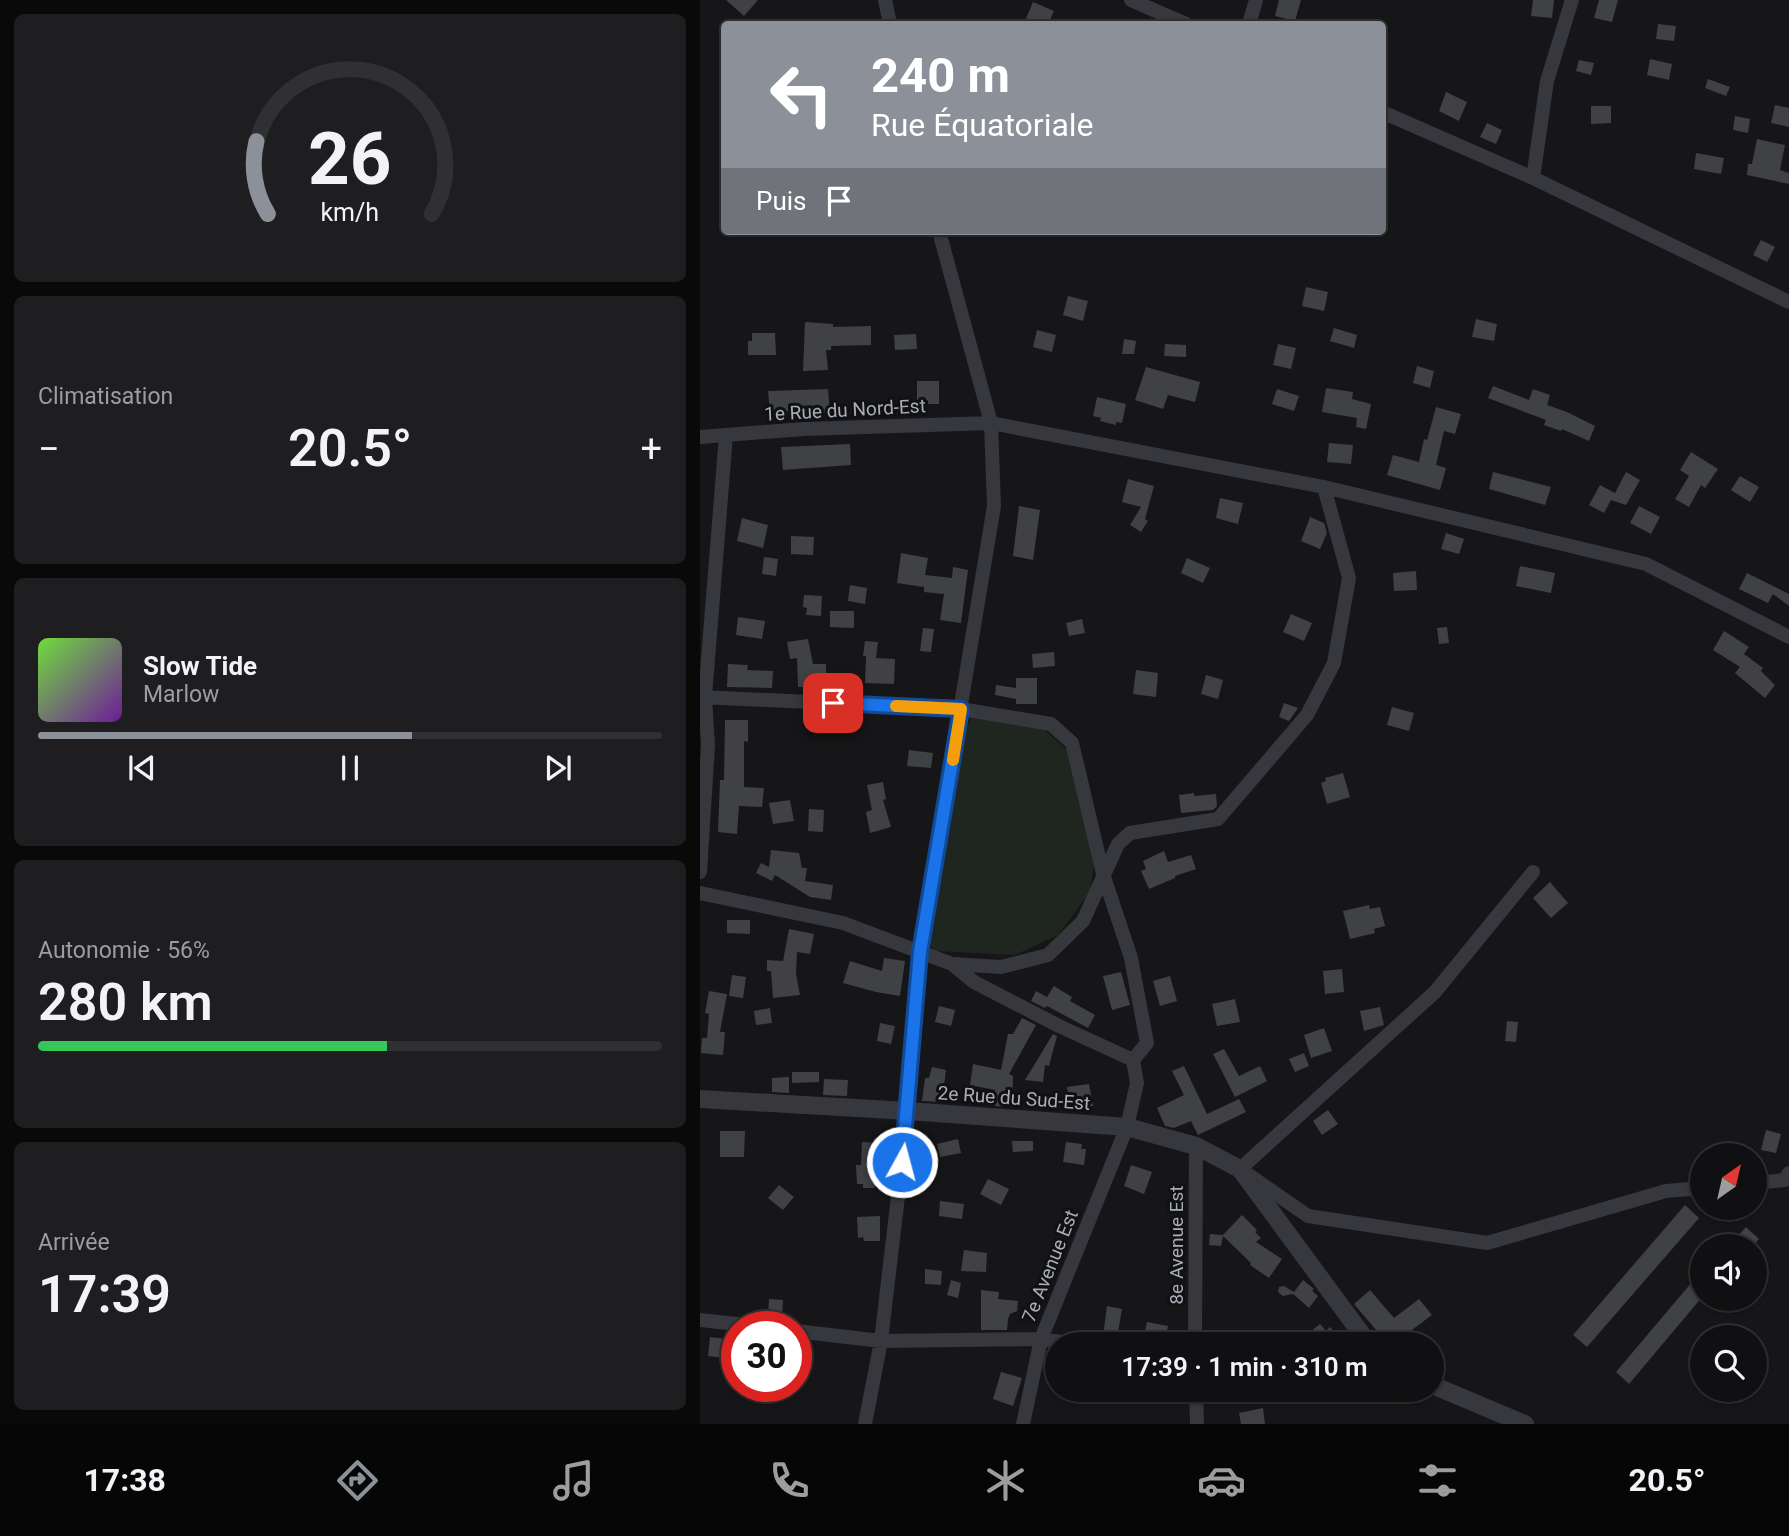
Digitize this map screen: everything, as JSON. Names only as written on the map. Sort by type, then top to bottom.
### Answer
[{"type":"street","points":[[885,0],[889,21]]},
{"type":"street","points":[[1131,0],[1179,21]]},
{"type":"street","points":[[1250,21],[1256,0]]},
{"type":"street","points":[[1532,178],[1547,81],[1572,0]]},
{"type":"street","points":[[1386,114],[1532,178],[1789,302]]},
{"type":"street","points":[[865,1424],[881,1341],[908,1111],[920,952],[994,506],[991,423],[940,235]]},
{"type":"street","name":"1e Rue du Nord-Est","points":[[700,438],[804,429],[991,423],[1324,487],[1646,564],[1789,637]]},
{"type":"street","points":[[700,872],[708,745],[702,697],[726,435]]},
{"type":"street","points":[[700,892],[844,923],[952,964],[1001,967],[1048,956],[1083,921],[1118,844],[1130,833],[1217,819],[1307,715],[1334,663],[1349,578],[1324,487]]},
{"type":"street","points":[[702,697],[961,709],[1051,724],[1072,743],[1103,874],[1131,958],[1147,1043],[1133,1060],[974,982],[952,964]]},
{"type":"street","points":[[1240,1168],[1435,992],[1533,872]]},
{"type":"street","name":"7e Avenue Est","points":[[1023,1424],[1041,1339],[1127,1127],[1137,1083],[1133,1060]]},
{"type":"street","name":"2e Rue du Sud-Est","points":[[700,1099],[1127,1127],[1196,1146],[1240,1168]]},
{"type":"street","name":"8e Avenue Est","points":[[1195,1332],[1196,1146]]},
{"type":"street","points":[[1240,1168],[1308,1216],[1488,1243],[1666,1191],[1690,1189]]},
{"type":"street","points":[[1240,1168],[1360,1332]]},
{"type":"street","points":[[1768,1182],[1785,1180],[1789,1173]]},
{"type":"street","points":[[700,1320],[721,1322]]},
{"type":"street","points":[[812,1333],[881,1341],[1045,1340]]},
{"type":"street","points":[[1444,1390],[1525,1424]]},
{"type":"street","points":[[1196,1402],[1197,1424]]},
{"type":"shaded area","points":[[971,718],[1042,727],[1071,754],[1095,857],[1090,892],[1058,935],[1015,955],[934,951],[927,939],[962,734]]},
{"type":"building","points":[[726,0],[758,0],[744,16]]},
{"type":"building","points":[[1279,0],[1301,0],[1295,21],[1275,16]]},
{"type":"building","points":[[1533,0],[1554,0],[1552,18],[1531,16]]},
{"type":"building","points":[[1599,0],[1618,0],[1612,22],[1594,18]]},
{"type":"building","points":[[1033,2],[1054,11],[1049,21],[1025,21]]},
{"type":"building","points":[[1658,24],[1676,26],[1674,41],[1656,39]]},
{"type":"building","points":[[1650,59],[1672,64],[1669,80],[1647,75]]},
{"type":"building","points":[[1579,60],[1594,63],[1591,75],[1576,71]]},
{"type":"building","points":[[1708,79],[1730,87],[1726,96],[1705,88]]},
{"type":"building","points":[[1446,92],[1467,102],[1459,121],[1439,111]]},
{"type":"building","points":[[1775,105],[1789,108],[1789,127],[1771,123]]},
{"type":"building","points":[[1591,106],[1611,106],[1611,123],[1591,124]]},
{"type":"building","points":[[1735,116],[1750,119],[1748,133],[1733,130]]},
{"type":"building","points":[[1487,123],[1502,130],[1496,144],[1480,137]]},
{"type":"building","points":[[1757,139],[1785,145],[1780,170],[1789,173],[1789,184],[1747,175]]},
{"type":"building","points":[[1696,153],[1724,158],[1721,174],[1694,169]]},
{"type":"building","points":[[1761,240],[1775,247],[1767,262],[1753,255]]},
{"type":"building","points":[[1306,287],[1328,292],[1324,311],[1302,306]]},
{"type":"building","points":[[1068,296],[1088,301],[1083,321],[1063,315]]},
{"type":"building","points":[[1476,319],[1497,324],[1494,341],[1472,337]]},
{"type":"building","points":[[805,322],[833,324],[833,327],[871,326],[871,345],[831,346],[831,350],[826,350],[828,370],[803,371]]},
{"type":"building","points":[[1334,328],[1357,335],[1354,348],[1330,341]]},
{"type":"building","points":[[1037,330],[1056,335],[1052,352],[1033,347]]},
{"type":"building","points":[[752,333],[775,333],[776,355],[748,355],[748,341],[752,341]]},
{"type":"building","points":[[916,334],[917,349],[895,350],[894,335]]},
{"type":"building","points":[[1124,339],[1136,341],[1134,354],[1122,354]]},
{"type":"building","points":[[1165,344],[1186,345],[1186,357],[1164,356]]},
{"type":"building","points":[[1278,344],[1296,348],[1291,369],[1273,365]]},
{"type":"building","points":[[1417,366],[1434,371],[1430,388],[1413,383]]},
{"type":"building","points":[[1146,367],[1200,382],[1195,402],[1168,395],[1163,409],[1135,400]]},
{"type":"building","points":[[917,381],[939,381],[939,404],[917,404]]},
{"type":"building","points":[[1493,386],[1529,400],[1533,389],[1550,395],[1547,405],[1595,426],[1589,441],[1562,429],[1561,431],[1544,425],[1546,420],[1488,398]]},
{"type":"building","points":[[1326,388],[1353,392],[1352,399],[1371,404],[1366,429],[1356,427],[1357,418],[1322,412]]},
{"type":"building","points":[[828,389],[830,413],[800,415],[800,411],[770,412],[768,391]]},
{"type":"building","points":[[1277,389],[1299,396],[1294,411],[1272,404]]},
{"type":"building","points":[[1097,397],[1126,404],[1122,423],[1116,422],[1116,425],[1100,421],[1101,418],[1093,416]]},
{"type":"building","points":[[1436,407],[1461,414],[1455,434],[1444,431],[1436,465],[1446,468],[1440,490],[1387,475],[1393,455],[1419,462]]},
{"type":"building","points":[[1329,443],[1353,445],[1351,464],[1327,462]]},
{"type":"building","points":[[850,444],[851,465],[783,470],[781,447]]},
{"type":"building","points":[[1691,452],[1718,469],[1705,488],[1701,485],[1689,507],[1675,499],[1689,476],[1680,470]]},
{"type":"building","points":[[1493,472],[1551,487],[1545,505],[1489,489]]},
{"type":"building","points":[[1626,472],[1640,480],[1626,505],[1611,500],[1604,513],[1589,505],[1600,485],[1615,493]]},
{"type":"building","points":[[1740,476],[1759,487],[1750,502],[1731,490]]},
{"type":"building","points":[[1128,479],[1154,486],[1145,519],[1148,521],[1141,532],[1130,525],[1141,507],[1122,502]]},
{"type":"building","points":[[1220,498],[1243,503],[1238,524],[1216,518]]},
{"type":"building","points":[[1019,506],[1040,510],[1033,560],[1013,556]]},
{"type":"building","points":[[1639,506],[1660,517],[1651,534],[1630,523]]},
{"type":"building","points":[[1310,517],[1324,523],[1327,533],[1320,549],[1301,541]]},
{"type":"building","points":[[742,518],[768,525],[763,548],[737,541]]},
{"type":"building","points":[[1446,533],[1464,539],[1459,554],[1441,549]]},
{"type":"building","points":[[791,536],[814,537],[813,555],[791,554]]},
{"type":"building","points":[[901,553],[928,558],[925,575],[952,578],[953,567],[968,570],[961,623],[940,620],[944,594],[924,592],[924,587],[897,583]]},
{"type":"building","points":[[764,557],[778,559],[776,576],[762,574]]},
{"type":"building","points":[[1187,558],[1210,568],[1203,583],[1181,573]]},
{"type":"building","points":[[1520,566],[1555,573],[1551,593],[1516,586]]},
{"type":"building","points":[[1416,571],[1417,590],[1394,591],[1393,573]]},
{"type":"building","points":[[1747,573],[1789,594],[1789,606],[1773,594],[1768,603],[1739,589]]},
{"type":"building","points":[[850,585],[867,588],[865,604],[848,601]]},
{"type":"building","points":[[804,595],[822,596],[821,616],[806,615],[807,608],[803,607]]},
{"type":"building","points":[[830,611],[854,611],[854,628],[830,627]]},
{"type":"building","points":[[1291,614],[1312,623],[1304,641],[1283,632]]},
{"type":"building","points":[[738,617],[765,621],[762,639],[736,635]]},
{"type":"building","points":[[1082,619],[1085,633],[1069,636],[1066,623]]},
{"type":"building","points":[[1447,627],[1449,643],[1439,644],[1437,628]]},
{"type":"building","points":[[923,628],[934,629],[931,652],[920,651]]},
{"type":"building","points":[[1724,631],[1749,647],[1744,654],[1763,668],[1761,671],[1775,685],[1765,698],[1735,673],[1740,667],[1713,650]]},
{"type":"building","points":[[808,639],[813,664],[826,664],[826,687],[798,687],[797,658],[790,659],[787,642]]},
{"type":"building","points":[[865,641],[878,642],[876,658],[895,659],[894,684],[865,683]]},
{"type":"building","points":[[1054,652],[1055,666],[1033,668],[1032,654]]},
{"type":"building","points":[[728,664],[748,665],[747,670],[773,671],[772,688],[727,687]]},
{"type":"building","points":[[1136,670],[1158,673],[1156,697],[1133,694]]},
{"type":"building","points":[[1206,675],[1223,680],[1218,699],[1201,694]]},
{"type":"building","points":[[1016,678],[1037,678],[1037,704],[1016,704],[1016,699],[995,695],[996,685],[1016,688]]},
{"type":"building","points":[[1284,703],[1298,708],[1289,721],[1279,717]]},
{"type":"building","points":[[1392,707],[1414,713],[1409,731],[1387,725]]},
{"type":"building","points":[[725,720],[748,720],[748,742],[744,741],[744,787],[764,788],[762,807],[739,806],[737,834],[718,832],[720,780],[724,780]]},
{"type":"building","points":[[909,750],[933,753],[931,768],[907,766]]},
{"type":"building","points":[[1343,773],[1350,797],[1327,804],[1321,783],[1326,781],[1325,778]]},
{"type":"building","points":[[883,782],[886,799],[883,800],[891,827],[870,833],[866,812],[872,810],[867,785]]},
{"type":"building","points":[[1194,793],[1194,796],[1216,794],[1217,806],[1213,810],[1181,813],[1179,795]]},
{"type":"building","points":[[790,800],[794,821],[773,824],[769,803]]},
{"type":"building","points":[[809,809],[824,810],[823,832],[808,831]]},
{"type":"building","points":[[771,850],[799,853],[802,868],[807,868],[805,881],[833,885],[831,900],[810,897],[775,875],[772,881],[756,873],[761,863],[769,867]]},
{"type":"building","points":[[1164,851],[1168,862],[1191,855],[1196,869],[1149,889],[1141,871],[1146,869],[1143,861]]},
{"type":"building","points":[[1550,882],[1568,903],[1551,918],[1533,898]]},
{"type":"building","points":[[1369,905],[1370,909],[1380,907],[1385,926],[1374,929],[1375,933],[1350,939],[1343,911]]},
{"type":"building","points":[[727,920],[750,920],[750,934],[727,933]]},
{"type":"building","points":[[789,929],[814,934],[810,954],[797,952],[796,974],[800,995],[773,998],[771,971],[767,971],[767,960],[783,961]]},
{"type":"building","points":[[884,958],[905,961],[900,996],[843,983],[850,961],[882,971]]},
{"type":"building","points":[[1342,969],[1344,992],[1325,994],[1323,971]]},
{"type":"building","points":[[1121,972],[1130,1005],[1112,1010],[1103,976]]},
{"type":"building","points":[[732,975],[746,977],[743,998],[729,996]]},
{"type":"building","points":[[1170,976],[1177,1001],[1160,1006],[1153,981]]},
{"type":"building","points":[[1054,986],[1072,997],[1070,1001],[1095,1015],[1088,1028],[1047,1006],[1045,1008],[1031,1001],[1036,991],[1047,997]]},
{"type":"building","points":[[709,991],[727,994],[720,1032],[725,1032],[723,1055],[701,1053],[702,1038],[707,1038],[709,1014],[705,1013]]},
{"type":"building","points":[[1235,999],[1240,1022],[1217,1026],[1212,1004]]},
{"type":"building","points":[[939,1006],[955,1010],[951,1026],[935,1022]]},
{"type":"building","points":[[1380,1007],[1384,1025],[1364,1031],[1360,1011]]},
{"type":"building","points":[[770,1008],[772,1023],[756,1025],[754,1011]]},
{"type":"building","points":[[1022,1018],[1036,1025],[1009,1074],[1013,1076],[1012,1107],[995,1106],[995,1090],[970,1085],[973,1064],[1001,1070],[1008,1034],[1013,1034]]},
{"type":"building","points":[[1507,1021],[1518,1022],[1516,1042],[1505,1041]]},
{"type":"building","points":[[880,1023],[895,1026],[891,1044],[877,1041]]},
{"type":"building","points":[[1324,1028],[1332,1051],[1311,1058],[1304,1035]]},
{"type":"building","points":[[1053,1034],[1057,1036],[1049,1066],[1045,1065],[1043,1082],[1025,1080]]},
{"type":"building","points":[[1224,1049],[1239,1076],[1260,1066],[1267,1081],[1235,1097],[1213,1054]]},
{"type":"building","points":[[1304,1053],[1309,1066],[1295,1072],[1289,1059]]},
{"type":"building","points":[[1184,1066],[1207,1114],[1239,1099],[1246,1112],[1198,1135],[1191,1121],[1174,1128],[1165,1126],[1157,1108],[1184,1095],[1172,1071]]},
{"type":"building","points":[[932,1067],[946,1070],[942,1102],[922,1101],[925,1078],[929,1078]]},
{"type":"building","points":[[792,1072],[819,1072],[819,1082],[792,1083]]},
{"type":"building","points":[[789,1077],[789,1093],[772,1092],[772,1078]]},
{"type":"building","points":[[824,1079],[848,1080],[847,1096],[823,1095]]},
{"type":"building","points":[[1089,1084],[1093,1106],[1070,1110],[1067,1087]]},
{"type":"building","points":[[1328,1110],[1338,1124],[1322,1135],[1313,1121]]},
{"type":"building","points":[[1766,1130],[1781,1134],[1776,1153],[1768,1151],[1768,1143],[1763,1143]]},
{"type":"building","points":[[720,1131],[745,1131],[744,1157],[720,1157]]},
{"type":"building","points":[[958,1139],[961,1153],[940,1157],[937,1144]]},
{"type":"building","points":[[1012,1141],[1033,1141],[1033,1151],[1013,1152]]},
{"type":"building","points":[[862,1142],[878,1143],[877,1158],[874,1158],[875,1188],[863,1188],[863,1184],[857,1184],[856,1165],[861,1165]]},
{"type":"building","points":[[1066,1142],[1082,1144],[1081,1149],[1086,1149],[1084,1165],[1063,1162]]},
{"type":"building","points":[[1131,1165],[1152,1172],[1144,1194],[1124,1186]]},
{"type":"building","points":[[988,1179],[1009,1189],[1001,1205],[980,1194]]},
{"type":"building","points":[[779,1185],[794,1197],[783,1210],[768,1198]]},
{"type":"building","points":[[940,1201],[964,1204],[962,1219],[939,1216]]},
{"type":"building","points":[[1685,1205],[1690,1210],[1690,1220],[1697,1220],[1587,1347],[1573,1335]]},
{"type":"building","points":[[1242,1215],[1257,1230],[1255,1232],[1261,1238],[1256,1242],[1282,1259],[1269,1278],[1250,1265],[1223,1236],[1221,1246],[1209,1245],[1210,1234],[1223,1235]]},
{"type":"building","points":[[880,1216],[880,1241],[864,1241],[863,1237],[858,1238],[857,1217]]},
{"type":"building","points":[[1746,1227],[1754,1234],[1740,1234]]},
{"type":"building","points":[[964,1250],[987,1253],[986,1272],[961,1271]]},
{"type":"building","points":[[925,1269],[942,1271],[941,1285],[925,1284]]},
{"type":"building","points":[[951,1280],[961,1283],[958,1298],[947,1295]]},
{"type":"building","points":[[1303,1280],[1318,1296],[1309,1308],[1293,1294],[1283,1296],[1278,1292],[1279,1287],[1284,1286],[1294,1292]]},
{"type":"building","points":[[1690,1284],[1690,1311],[1629,1384],[1616,1372]]},
{"type":"building","points":[[981,1290],[999,1292],[998,1299],[1018,1301],[1017,1311],[1010,1314],[1008,1319],[1007,1330],[981,1330]]},
{"type":"building","points":[[1370,1290],[1394,1318],[1419,1299],[1432,1315],[1409,1332],[1378,1332],[1354,1304]]},
{"type":"building","points":[[769,1299],[783,1300],[782,1311],[768,1311]]},
{"type":"building","points":[[1107,1306],[1122,1309],[1118,1332],[1104,1332]]},
{"type":"building","points":[[1147,1322],[1168,1326],[1167,1332],[1145,1332]]},
{"type":"building","points":[[1320,1324],[1326,1331],[1330,1327],[1334,1332],[1310,1332]]},
{"type":"building","points":[[710,1337],[721,1338],[721,1358],[708,1356]]},
{"type":"building","points":[[1001,1372],[1022,1378],[1013,1406],[993,1399]]},
{"type":"building","points":[[1263,1408],[1265,1424],[1241,1424],[1239,1413]]},
{"type":"slow traffic","points":[[896,706],[961,709],[953,760]]},
{"type":"route","points":[[833,703],[961,709],[920,952],[902,1162]]}]
